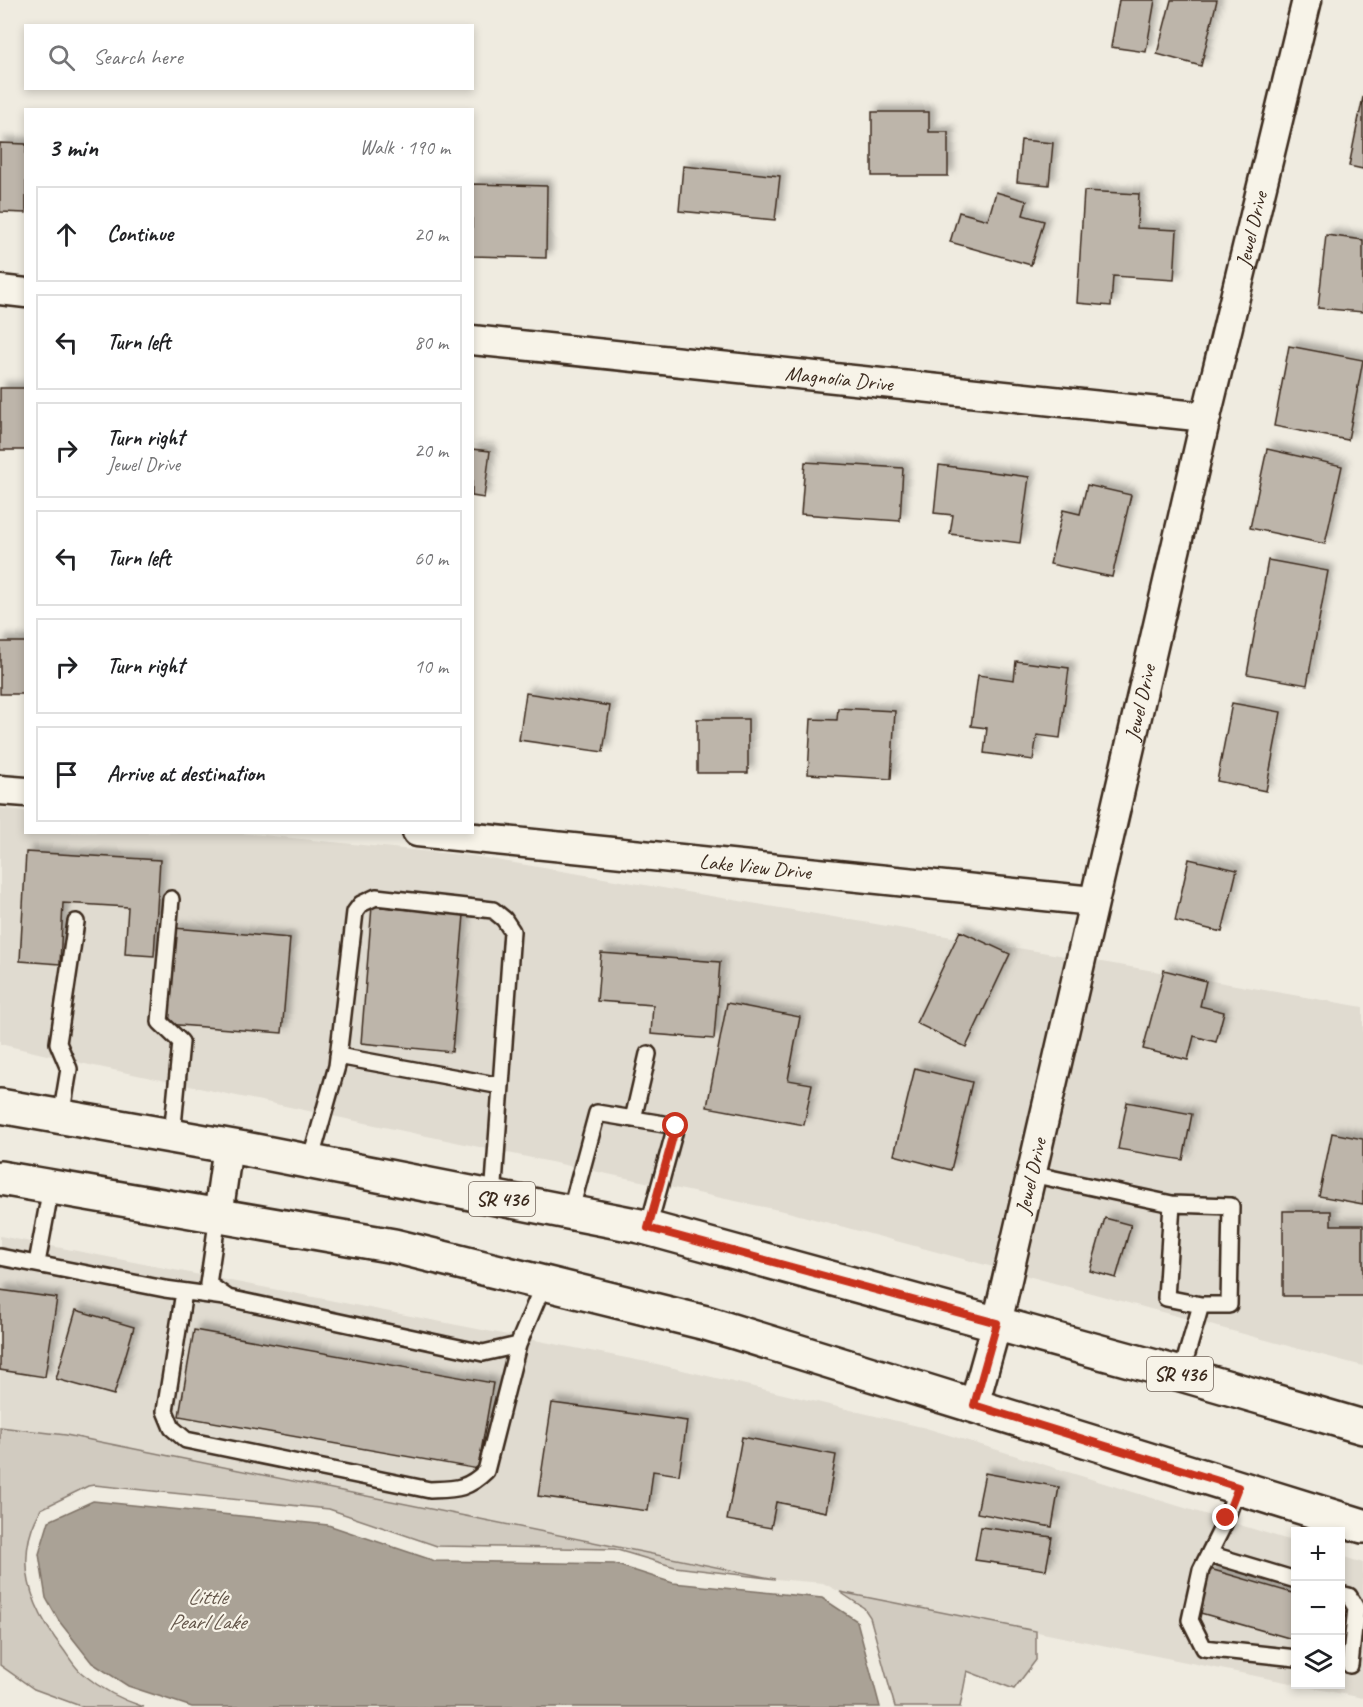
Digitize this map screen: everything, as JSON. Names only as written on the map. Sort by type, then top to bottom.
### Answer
[{"type":"main road","name":"SR 436","points":[[0,1106],[228,1146],[648,1228],[1181,1374],[1363,1427]]},
{"type":"main road","points":[[0,1178],[394,1246],[706,1323],[1363,1526]]},
{"type":"street","name":"Jewel Drive","points":[[974,1405],[997,1323],[1206,417],[1307,0]]},
{"type":"street","points":[[0,290],[24,293]]},
{"type":"street","name":"Magnolia Drive","points":[[474,340],[1206,417]]},
{"type":"street","points":[[0,790],[24,792]]},
{"type":"street","name":"Lake View Drive","points":[[437,834],[1093,901]]},
{"type":"street","points":[[218,1216],[228,1146]]},
{"type":"lane","points":[[310,1162],[337,1066],[355,912],[361,904],[376,897],[493,910],[504,919],[512,931],[493,1198]]},
{"type":"lane","points":[[171,898],[160,1022],[181,1042],[172,1136]]},
{"type":"lane","points":[[61,1117],[69,1069],[58,1043],[76,922]]},
{"type":"lane","points":[[633,1119],[648,1054]]},
{"type":"lane","points":[[338,1056],[501,1086]]},
{"type":"lane","points":[[570,1213],[597,1113],[676,1126],[648,1228]]},
{"type":"lane","points":[[1031,1174],[1172,1204],[1231,1206],[1229,1305],[1201,1305],[1166,1298],[1172,1204]]},
{"type":"lane","points":[[37,1263],[51,1187]]},
{"type":"lane","points":[[218,1216],[208,1284],[228,1298]]},
{"type":"lane","points":[[0,1257],[184,1292],[228,1298],[483,1353],[518,1345]]},
{"type":"lane","points":[[184,1292],[165,1411],[172,1428],[186,1440],[430,1490],[456,1489],[475,1483],[486,1472],[518,1345],[544,1283]]},
{"type":"lane","points":[[1181,1374],[1201,1305]]},
{"type":"lane","points":[[1238,1487],[1224,1524],[1202,1570],[1190,1620],[1204,1648],[1291,1657]]},
{"type":"lane","points":[[1209,1554],[1291,1579]]},
{"type":"lane","points":[[1345,1595],[1349,1596],[1356,1608],[1351,1665]]},
{"type":"shaded area","points":[[0,808],[24,811],[24,834],[251,834],[473,856],[1065,956],[993,1267],[788,1212],[85,1064],[0,1044]]},
{"type":"shaded area","points":[[1096,961],[1363,1007],[1363,1366],[1024,1275]]},
{"type":"shaded area","points":[[0,1236],[657,1364],[926,1428],[1291,1541],[1291,1683],[840,1592],[823,1583],[775,1579],[66,1435],[0,1427]]},
{"type":"shaded area","points":[[0,1427],[66,1435],[775,1579],[675,1567],[614,1549],[437,1546],[329,1509],[88,1486],[41,1509],[28,1546],[29,1582],[34,1599],[51,1633],[77,1669],[104,1689],[144,1707],[83,1707],[34,1689],[0,1665]]},
{"type":"shaded area","points":[[1345,1557],[1363,1563],[1363,1698],[1317,1689],[1345,1689]]},
{"type":"shaded area","points":[[840,1592],[1036,1631],[1036,1660],[1014,1689],[967,1671],[960,1707],[895,1707],[870,1617],[864,1608]]},
{"type":"water","name":"Little Pearl Lake","points":[[93,1501],[328,1525],[435,1561],[614,1564],[673,1583],[822,1598],[857,1621],[880,1707],[192,1707],[128,1686],[92,1663],[59,1621],[46,1598],[39,1554],[49,1521]]},
{"type":"building","points":[[1119,0],[1155,0],[1146,52],[1111,47]]},
{"type":"building","points":[[1171,0],[1217,0],[1201,66],[1157,54]]},
{"type":"building","points":[[1363,97],[1363,169],[1349,166]]},
{"type":"building","points":[[872,112],[929,112],[929,132],[948,132],[948,176],[872,176]]},
{"type":"building","points":[[1021,140],[1053,143],[1049,185],[1017,182]]},
{"type":"building","points":[[0,143],[24,144],[24,213],[0,212]]},
{"type":"building","points":[[683,166],[780,176],[775,220],[679,211]]},
{"type":"building","points":[[474,184],[547,186],[546,258],[474,256]]},
{"type":"building","points":[[1084,191],[1139,194],[1137,228],[1177,230],[1174,280],[1113,276],[1111,306],[1077,303]]},
{"type":"building","points":[[996,192],[1027,201],[1023,215],[1044,221],[1031,265],[950,242],[959,212],[988,220]]},
{"type":"building","points":[[1326,235],[1363,240],[1363,312],[1318,308]]},
{"type":"building","points":[[1289,346],[1363,360],[1348,440],[1274,426]]},
{"type":"building","points":[[0,388],[24,388],[24,450],[0,450]]},
{"type":"building","points":[[474,449],[490,451],[484,498],[474,496]]},
{"type":"building","points":[[1267,449],[1342,466],[1325,544],[1250,528]]},
{"type":"building","points":[[805,462],[903,468],[900,521],[801,514]]},
{"type":"building","points":[[939,465],[1029,477],[1020,543],[950,534],[953,515],[934,513]]},
{"type":"building","points":[[1087,485],[1131,495],[1112,577],[1050,564],[1063,510],[1080,514]]},
{"type":"building","points":[[1268,560],[1328,571],[1307,685],[1247,674]]},
{"type":"building","points":[[0,642],[24,642],[24,694],[0,694]]},
{"type":"building","points":[[1016,661],[1069,668],[1060,738],[1037,735],[1033,760],[984,753],[987,728],[971,726],[978,675],[1014,680]]},
{"type":"building","points":[[526,693],[610,706],[603,752],[519,740]]},
{"type":"building","points":[[1232,703],[1281,712],[1266,791],[1217,781]]},
{"type":"building","points":[[838,708],[895,711],[891,779],[808,774],[811,719],[837,720]]},
{"type":"building","points":[[697,719],[748,719],[748,773],[697,773]]},
{"type":"building","points":[[26,852],[160,860],[154,956],[125,954],[128,907],[63,903],[60,964],[20,961]]},
{"type":"building","points":[[1189,859],[1237,870],[1222,932],[1175,921]]},
{"type":"building","points":[[372,906],[464,915],[452,1052],[361,1043]]},
{"type":"building","points":[[174,928],[290,938],[282,1033],[166,1024]]},
{"type":"building","points":[[960,931],[1010,954],[966,1047],[916,1023]]},
{"type":"building","points":[[601,953],[720,962],[714,1039],[651,1034],[653,1005],[597,1001]]},
{"type":"building","points":[[1164,970],[1206,981],[1200,1006],[1224,1012],[1216,1042],[1194,1036],[1188,1060],[1143,1049]]},
{"type":"building","points":[[727,1003],[800,1017],[788,1080],[812,1084],[804,1125],[707,1107]]},
{"type":"building","points":[[915,1068],[972,1082],[951,1170],[894,1155]]},
{"type":"building","points":[[1127,1102],[1192,1114],[1183,1160],[1118,1149]]},
{"type":"building","points":[[1332,1133],[1363,1139],[1363,1204],[1319,1196]]},
{"type":"building","points":[[1283,1211],[1331,1211],[1331,1225],[1363,1225],[1363,1296],[1283,1296]]},
{"type":"building","points":[[1105,1218],[1131,1225],[1116,1278],[1090,1271]]},
{"type":"building","points":[[0,1290],[57,1298],[45,1377],[0,1370]]},
{"type":"building","points":[[76,1310],[134,1327],[114,1395],[56,1379]]},
{"type":"building","points":[[194,1330],[493,1383],[478,1469],[179,1416]]},
{"type":"building","points":[[552,1403],[687,1421],[679,1475],[653,1471],[648,1511],[538,1496]]},
{"type":"building","points":[[742,1437],[836,1455],[826,1512],[776,1502],[771,1528],[727,1520]]},
{"type":"building","points":[[985,1473],[1059,1487],[1052,1527],[977,1513]]},
{"type":"building","points":[[981,1527],[1052,1537],[1046,1570],[975,1560]]},
{"type":"building","points":[[1210,1569],[1291,1593],[1291,1639],[1197,1612]]},
{"type":"route","points":[[676,1126],[648,1228],[997,1323],[974,1405],[1238,1487],[1226,1518]]}]
